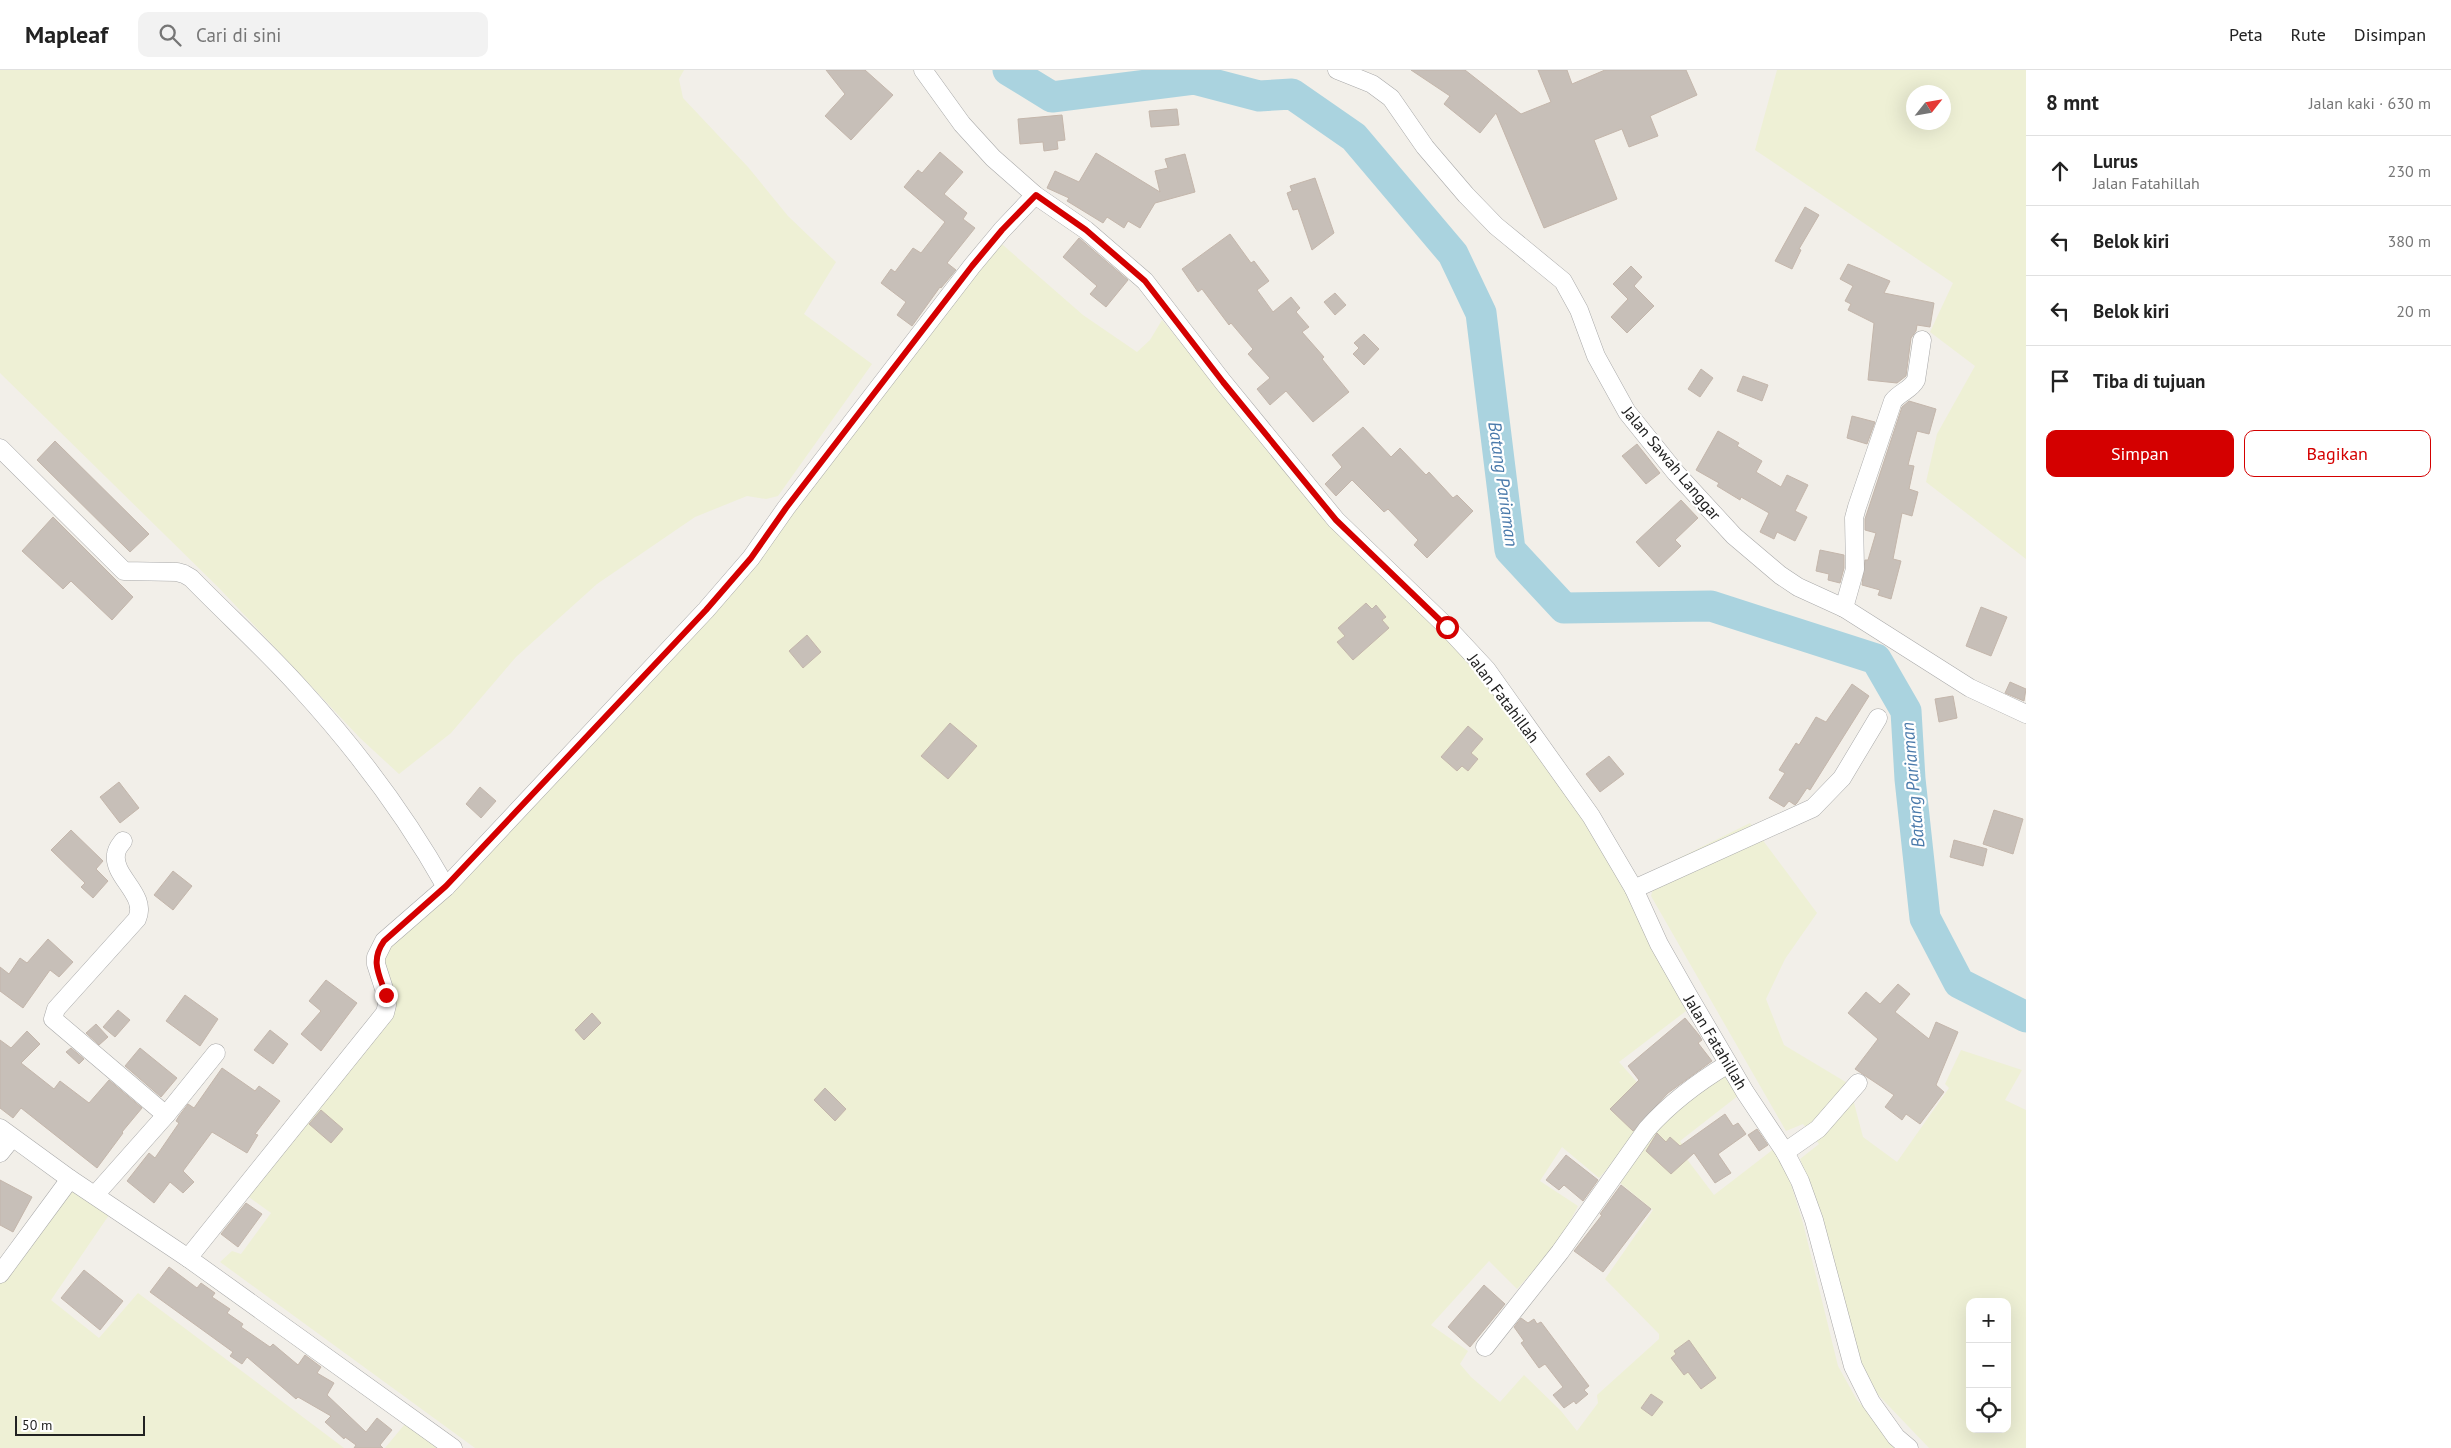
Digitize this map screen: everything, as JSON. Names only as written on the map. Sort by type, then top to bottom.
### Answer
[{"type":"street","name":"Jalan Fatahillah","points":[[923,70],[978,143],[1036,195],[1086,230],[1145,281],[1223,382],[1336,520],[1447,627],[1487,670],[1591,816],[1634,889],[1659,944],[1728,1064],[1785,1152],[1800,1181],[1814,1220],[1853,1366],[1871,1402],[1896,1437],[1909,1448]]},
{"type":"street","name":"Jalan Sawah Langgar","points":[[1336,70],[1372,84],[1391,98],[1425,147],[1466,196],[1496,226],[1563,282],[1575,301],[1596,356],[1627,412],[1676,473],[1734,536],[1780,575],[1844,608],[1970,688],[2026,714]]},
{"type":"street","points":[[188,1258],[384,1013],[387,1005],[376,964],[377,951],[384,941],[446,886],[706,610],[751,558],[786,508],[978,260],[1036,195]]},
{"type":"street","points":[[1844,608],[1855,569],[1854,518],[1857,507],[1893,401],[1914,385],[1916,380],[1922,340]]},
{"type":"street","points":[[0,448],[117,567],[131,573],[176,572],[191,578],[300,688],[336,730],[393,804],[428,855],[446,886]]},
{"type":"street","points":[[1634,889],[1813,808],[1842,778],[1878,718]]},
{"type":"street","points":[[123,841],[116,852],[116,862],[137,900],[140,913],[56,1009],[53,1019],[166,1115]]},
{"type":"street","points":[[95,1195],[166,1115],[216,1053]]},
{"type":"street","points":[[1485,1347],[1560,1252],[1647,1129],[1685,1092],[1728,1064]]},
{"type":"street","points":[[1785,1152],[1818,1129],[1858,1083]]},
{"type":"street","points":[[0,1153],[6,1133],[70,1179],[188,1258],[453,1448]]},
{"type":"street","points":[[0,1274],[70,1179]]},
{"type":"green space","points":[[0,70],[684,70],[679,79],[683,98],[748,167],[788,216],[836,262],[804,314],[872,364],[778,496],[766,499],[747,496],[695,517],[597,584],[516,657],[451,733],[399,774],[360,738],[219,588],[0,373]]},
{"type":"green space","points":[[1777,70],[2026,70],[2026,559],[1926,482],[1937,434],[1975,366],[1930,332],[1953,283],[1755,150]]},
{"type":"green space","points":[[995,238],[1083,315],[1137,352],[1150,340],[1162,320],[1228,399],[1457,643],[1583,816],[1621,877],[1647,938],[1686,1011],[1619,1062],[1660,1108],[1599,1178],[1562,1147],[1540,1181],[1578,1206],[1558,1244],[1517,1289],[1489,1261],[1431,1325],[1468,1351],[1460,1364],[1471,1377],[1500,1402],[1524,1375],[1561,1411],[1577,1431],[1598,1403],[1597,1395],[1659,1339],[1659,1334],[1605,1279],[1653,1210],[1614,1178],[1658,1122],[1721,1069],[1739,1095],[1680,1141],[1683,1146],[1680,1150],[1714,1195],[1775,1148],[1789,1178],[1803,1223],[1838,1366],[1857,1400],[1901,1448],[475,1448],[220,1262],[232,1251],[241,1254],[271,1213],[242,1192],[392,998],[380,951],[726,593]]},
{"type":"green space","points":[[1750,823],[1817,913],[1785,959],[1766,999],[1784,1045],[1849,1084],[1863,1137],[1897,1162],[1949,1088],[1945,1084],[1961,1050],[2022,1070],[2005,1100],[2026,1110],[2026,1448],[1929,1448],[1864,1380],[1823,1219],[1800,1159],[1819,1144],[1803,1124],[1786,1131],[1651,896],[1659,868]]},
{"type":"green space","points":[[64,1184],[109,1215],[51,1300],[99,1338],[138,1293],[344,1448],[0,1448],[0,1281]]},
{"type":"green space","points":[[405,1424],[437,1448],[385,1448]]},
{"type":"building","points":[[826,70],[865,70],[893,95],[851,140],[825,116],[845,94]]},
{"type":"building","points":[[1411,70],[1465,70],[1521,114],[1551,102],[1538,70],[1567,70],[1572,84],[1605,70],[1686,70],[1697,95],[1650,116],[1658,136],[1629,147],[1622,129],[1594,140],[1617,199],[1544,228],[1496,113],[1480,133],[1444,104],[1450,96]]},
{"type":"building","points":[[1177,109],[1179,125],[1151,127],[1149,111]]},
{"type":"building","points":[[1062,115],[1065,140],[1057,141],[1058,149],[1044,151],[1043,142],[1020,144],[1018,119]]},
{"type":"building","points":[[940,152],[963,172],[944,194],[967,213],[963,219],[975,228],[947,263],[956,270],[940,287],[912,326],[897,315],[906,302],[881,283],[891,269],[895,272],[913,248],[921,253],[945,222],[904,187],[918,170],[922,173]]},
{"type":"building","points":[[1096,153],[1160,192],[1155,171],[1168,168],[1165,159],[1185,154],[1195,192],[1155,203],[1140,228],[1128,221],[1124,228],[1107,217],[1103,223],[1067,201],[1069,198],[1047,188],[1055,171],[1079,182]]},
{"type":"building","points":[[1315,178],[1334,233],[1312,250],[1298,209],[1293,210],[1287,193],[1292,191],[1290,186]]},
{"type":"building","points":[[1805,207],[1819,215],[1799,249],[1801,250],[1792,269],[1775,261]]},
{"type":"building","points":[[1230,234],[1251,263],[1254,261],[1269,281],[1257,290],[1273,312],[1291,297],[1300,308],[1296,312],[1309,327],[1302,332],[1324,357],[1322,359],[1349,392],[1313,422],[1286,391],[1270,405],[1257,389],[1270,378],[1248,354],[1253,349],[1231,323],[1229,325],[1202,289],[1198,292],[1182,269]]},
{"type":"building","points":[[1079,238],[1128,280],[1106,307],[1090,294],[1097,286],[1063,257]]},
{"type":"building","points":[[1848,264],[1890,281],[1884,293],[1934,303],[1930,327],[1917,325],[1916,331],[1911,338],[1906,376],[1897,383],[1868,380],[1874,323],[1848,310],[1851,304],[1845,301],[1853,286],[1840,279]]},
{"type":"building","points":[[1631,266],[1642,277],[1634,286],[1654,306],[1627,333],[1611,317],[1628,299],[1613,284]]},
{"type":"building","points":[[1335,293],[1346,305],[1335,315],[1324,302]]},
{"type":"building","points":[[1364,334],[1379,349],[1364,365],[1353,354],[1359,348],[1354,343]]},
{"type":"building","points":[[1701,369],[1713,378],[1700,397],[1688,389]]},
{"type":"building","points":[[1743,376],[1768,385],[1762,401],[1737,391]]},
{"type":"building","points":[[1909,401],[1936,409],[1929,434],[1917,431],[1908,465],[1914,466],[1909,489],[1918,492],[1912,516],[1902,513],[1893,559],[1901,561],[1891,599],[1878,595],[1880,590],[1862,585],[1865,560],[1868,560],[1876,533],[1865,530],[1865,519],[1902,407]]},
{"type":"building","points":[[1852,416],[1875,422],[1867,444],[1847,438]]},
{"type":"building","points":[[1363,427],[1391,457],[1400,448],[1426,475],[1429,472],[1453,498],[1457,495],[1473,511],[1427,558],[1414,545],[1418,540],[1388,509],[1384,512],[1352,480],[1336,496],[1325,484],[1342,467],[1332,455]]},
{"type":"building","points":[[1718,431],[1739,443],[1737,446],[1762,461],[1756,472],[1781,487],[1787,475],[1808,485],[1795,511],[1807,517],[1795,541],[1777,532],[1774,539],[1760,532],[1769,513],[1741,497],[1740,500],[1717,486],[1719,483],[1696,470]]},
{"type":"building","points":[[55,441],[149,534],[130,552],[37,460]]},
{"type":"building","points":[[1637,444],[1660,473],[1646,484],[1622,456]]},
{"type":"building","points":[[1681,500],[1698,518],[1675,540],[1681,546],[1659,567],[1636,542]]},
{"type":"building","points":[[53,517],[133,597],[112,620],[71,581],[63,589],[22,551]]},
{"type":"building","points":[[1820,550],[1844,555],[1844,568],[1840,583],[1828,580],[1829,574],[1816,571]]},
{"type":"building","points":[[1366,603],[1372,609],[1376,605],[1386,617],[1382,620],[1389,628],[1353,660],[1337,642],[1345,636],[1338,628]]},
{"type":"building","points":[[1981,607],[2007,617],[1991,656],[1966,646]]},
{"type":"building","points":[[807,635],[821,652],[803,668],[789,651]]},
{"type":"building","points":[[2010,682],[2026,689],[2024,701],[2005,693]]},
{"type":"building","points":[[1852,684],[1869,696],[1810,790],[1807,788],[1795,805],[1789,801],[1784,807],[1769,798],[1785,773],[1779,770],[1796,743],[1799,745],[1816,717],[1826,722]]},
{"type":"building","points":[[1953,696],[1957,718],[1939,722],[1935,699]]},
{"type":"building","points":[[950,723],[977,746],[948,779],[921,756]]},
{"type":"building","points":[[1468,726],[1483,739],[1471,753],[1478,759],[1468,771],[1462,766],[1457,771],[1441,757]]},
{"type":"building","points":[[1609,756],[1624,774],[1600,792],[1586,774]]},
{"type":"building","points":[[119,782],[139,808],[120,823],[100,797]]},
{"type":"building","points":[[480,787],[496,801],[481,818],[466,804]]},
{"type":"building","points":[[1994,810],[2023,819],[2013,854],[1983,844]]},
{"type":"building","points":[[71,830],[103,861],[96,869],[108,881],[93,898],[81,887],[85,883],[51,850]]},
{"type":"building","points":[[1954,840],[1987,849],[1983,866],[1950,857]]},
{"type":"building","points":[[173,871],[192,886],[173,910],[154,895]]},
{"type":"building","points":[[48,939],[73,962],[59,977],[50,970],[23,1008],[0,991],[0,967],[9,974],[20,958],[27,963]]},
{"type":"building","points":[[326,980],[357,1003],[321,1051],[301,1034],[321,1011],[309,1001]]},
{"type":"building","points":[[1898,984],[1910,994],[1895,1012],[1929,1039],[1936,1022],[1958,1032],[1936,1085],[1944,1092],[1920,1124],[1906,1114],[1902,1120],[1885,1107],[1894,1095],[1855,1069],[1878,1039],[1848,1013],[1866,992],[1880,1004]]},
{"type":"building","points":[[185,995],[218,1019],[200,1046],[166,1021]]},
{"type":"building","points":[[118,1010],[130,1020],[115,1037],[103,1027]]},
{"type":"building","points":[[592,1013],[601,1023],[584,1040],[575,1030]]},
{"type":"building","points":[[1685,1018],[1699,1035],[1702,1040],[1698,1043],[1712,1061],[1668,1093],[1633,1131],[1610,1109],[1639,1080],[1628,1066]]},
{"type":"building","points":[[96,1024],[108,1037],[99,1045],[86,1033]]},
{"type":"building","points":[[270,1030],[288,1044],[273,1064],[254,1050]]},
{"type":"building","points":[[27,1031],[40,1044],[21,1063],[54,1089],[60,1081],[89,1103],[109,1080],[142,1108],[122,1132],[97,1168],[21,1108],[13,1118],[0,1108],[0,1040],[11,1048]]},
{"type":"building","points":[[71,1048],[84,1059],[79,1064],[66,1052]]},
{"type":"building","points":[[140,1048],[177,1078],[161,1097],[125,1066]]},
{"type":"building","points":[[222,1068],[255,1091],[259,1086],[280,1101],[255,1134],[258,1135],[247,1153],[212,1132],[183,1171],[194,1182],[183,1193],[170,1182],[154,1203],[127,1181],[149,1153],[155,1158],[179,1123],[176,1121],[179,1116],[188,1104],[194,1108]]},
{"type":"building","points":[[825,1088],[846,1109],[835,1121],[814,1100]]},
{"type":"building","points":[[321,1110],[343,1129],[331,1143],[309,1124]]},
{"type":"building","points":[[1725,1114],[1733,1126],[1738,1123],[1746,1134],[1718,1154],[1731,1173],[1715,1183],[1694,1153],[1671,1174],[1646,1151],[1657,1133],[1666,1142],[1670,1137],[1680,1146]]},
{"type":"building","points":[[1757,1129],[1768,1145],[1759,1151],[1748,1135]]},
{"type":"building","points":[[1566,1155],[1598,1180],[1583,1201],[1564,1185],[1559,1190],[1546,1180]]},
{"type":"building","points":[[0,1180],[32,1197],[13,1232],[0,1225]]},
{"type":"building","points":[[1621,1185],[1651,1209],[1603,1272],[1574,1251],[1602,1215],[1600,1214]]},
{"type":"building","points":[[246,1203],[262,1214],[238,1247],[221,1234]]},
{"type":"building","points":[[169,1267],[197,1288],[201,1283],[215,1293],[212,1297],[230,1309],[227,1313],[243,1324],[241,1327],[270,1347],[273,1344],[298,1365],[305,1355],[321,1367],[317,1373],[334,1383],[327,1395],[366,1432],[377,1418],[392,1430],[380,1445],[383,1448],[354,1448],[356,1445],[345,1437],[344,1439],[325,1422],[331,1416],[298,1397],[296,1399],[247,1357],[242,1364],[230,1356],[233,1352],[150,1292]]},
{"type":"building","points":[[84,1270],[123,1301],[100,1330],[61,1298]]},
{"type":"building","points":[[1484,1285],[1505,1304],[1470,1347],[1448,1327]]},
{"type":"building","points":[[1521,1318],[1528,1323],[1534,1319],[1537,1324],[1541,1322],[1589,1386],[1584,1390],[1588,1394],[1576,1404],[1574,1401],[1564,1408],[1553,1395],[1563,1387],[1545,1364],[1539,1368],[1521,1343],[1524,1341],[1514,1327]]},
{"type":"building","points":[[1689,1340],[1716,1378],[1701,1389],[1688,1372],[1684,1375],[1671,1358],[1676,1354],[1674,1351]]},
{"type":"building","points":[[1651,1394],[1663,1402],[1652,1416],[1641,1408]]},
{"type":"waterway","name":"Batang Pariaman","points":[[1008,70],[1052,97],[1194,79],[1259,96],[1292,94],[1354,137],[1453,254],[1481,313],[1510,550],[1564,608],[1711,606],[1876,659],[1906,711],[1910,779],[1925,918],[1959,983],[2026,1017]]},
{"type":"route","points":[[386,995],[376,964],[377,951],[384,941],[446,886],[706,610],[751,558],[786,508],[888,378],[972,266],[1002,230],[1036,195],[1086,230],[1145,281],[1223,382],[1336,520],[1422,605],[1447,627]]}]
